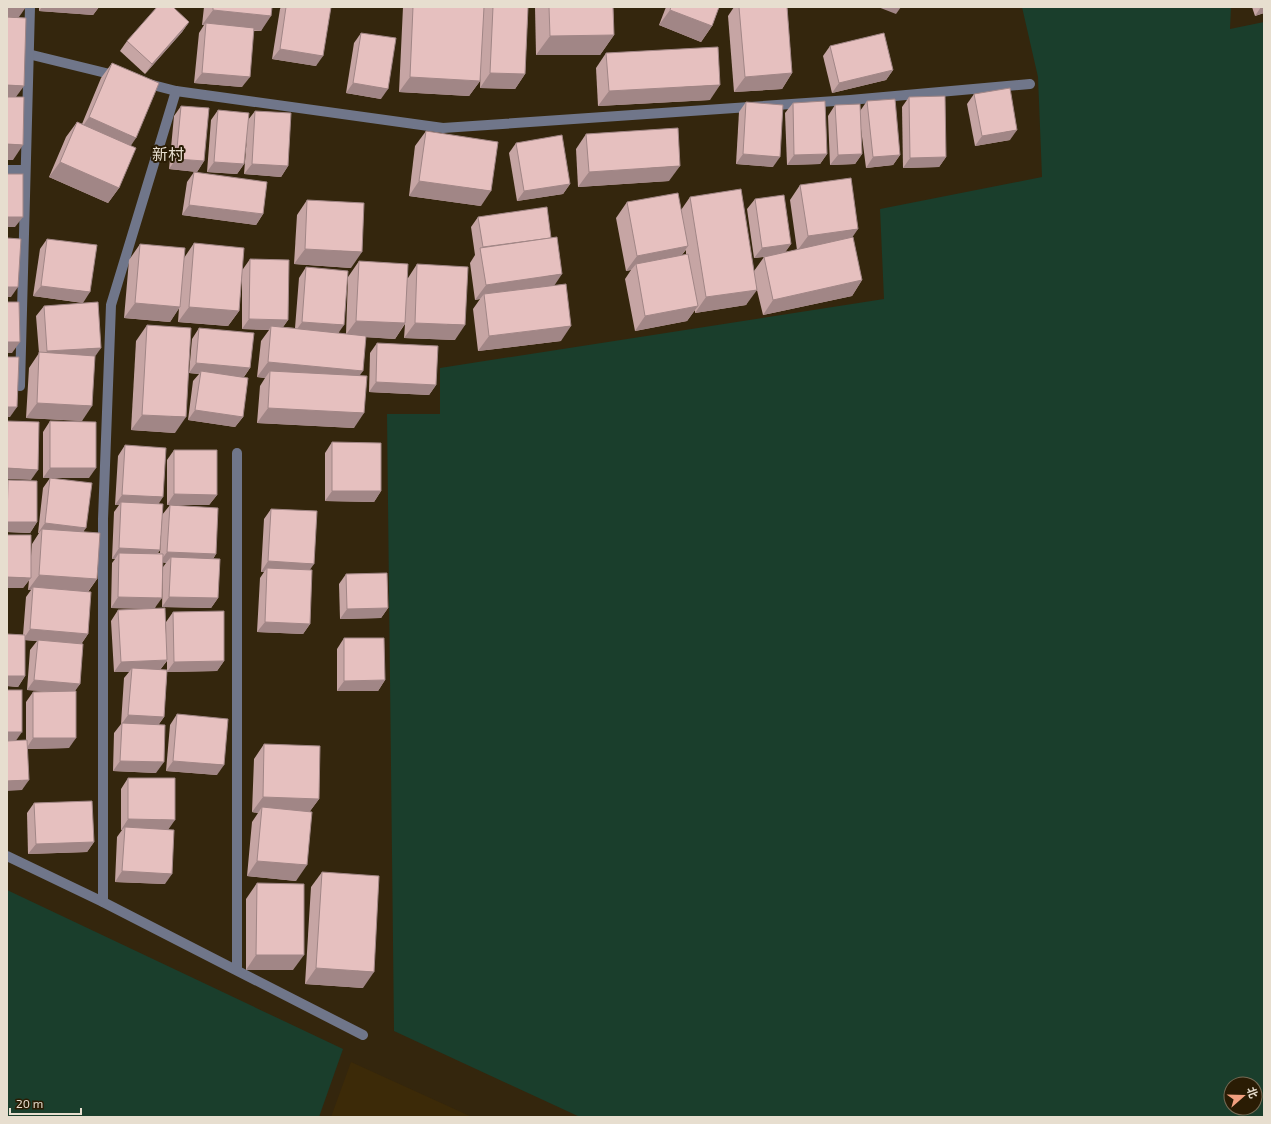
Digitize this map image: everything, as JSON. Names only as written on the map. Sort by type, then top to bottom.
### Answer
[{"type":"street","points":[[20,386],[30,7]]},
{"type":"street","points":[[28,54],[124,78]]},
{"type":"street","points":[[139,82],[176,91],[443,128],[850,100],[1030,84]]},
{"type":"street","points":[[103,902],[103,519],[111,305],[176,91]]},
{"type":"street","points":[[7,170],[25,170]]},
{"type":"street","points":[[237,453],[237,970]]},
{"type":"street","points":[[7,856],[103,902],[363,1035]]},
{"type":"shaded area","points":[[351,1062],[472,1117],[331,1117]]},
{"type":"green space","points":[[1022,7],[1231,7],[1230,29],[1264,22],[1264,1117],[580,1117],[394,1031],[387,414],[440,414],[440,368],[884,299],[880,209],[1042,177],[1038,77]]},
{"type":"green space","points":[[7,890],[343,1049],[319,1117],[7,1117]]},
{"type":"building","points":[[157,7],[173,7],[189,22],[152,64],[127,41]]},
{"type":"building","points":[[213,7],[272,7],[271,16],[213,10]]},
{"type":"building","points":[[286,7],[331,7],[323,56],[280,49]]},
{"type":"building","points":[[413,7],[484,7],[480,81],[410,77]]},
{"type":"building","points":[[493,7],[528,7],[525,74],[490,73]]},
{"type":"building","points":[[549,7],[613,7],[614,35],[550,36]]},
{"type":"building","points":[[671,7],[719,7],[712,26],[670,10]]},
{"type":"building","points":[[739,7],[787,7],[792,73],[745,77]]},
{"type":"building","points":[[7,17],[26,18],[24,86],[7,85]]},
{"type":"building","points":[[206,23],[254,28],[250,77],[202,73]]},
{"type":"building","points":[[361,33],[396,38],[388,89],[353,83]]},
{"type":"building","points":[[884,33],[893,70],[839,83],[830,46]]},
{"type":"building","points":[[718,47],[720,85],[609,91],[606,53]]},
{"type":"building","points":[[112,63],[159,83],[136,138],[89,117]]},
{"type":"building","points":[[1010,88],[1017,130],[982,136],[974,94]]},
{"type":"building","points":[[945,96],[946,157],[910,158],[909,97]]},
{"type":"building","points":[[7,97],[24,97],[23,145],[7,144]]},
{"type":"building","points":[[895,99],[900,155],[873,157],[867,101]]},
{"type":"building","points":[[825,101],[827,154],[794,155],[793,103]]},
{"type":"building","points":[[746,102],[783,105],[780,157],[743,154]]},
{"type":"building","points":[[860,104],[862,154],[838,155],[835,105]]},
{"type":"building","points":[[181,106],[209,108],[204,161],[176,159]]},
{"type":"building","points":[[218,110],[249,113],[244,164],[214,162]]},
{"type":"building","points":[[255,111],[291,113],[288,166],[252,164]]},
{"type":"building","points":[[77,122],[136,148],[119,188],[60,162]]},
{"type":"building","points":[[678,128],[680,166],[589,172],[586,134]]},
{"type":"building","points":[[426,131],[498,142],[491,191],[419,181]]},
{"type":"building","points":[[562,135],[570,184],[524,191],[516,143]]},
{"type":"building","points":[[194,172],[267,182],[263,214],[189,205]]},
{"type":"building","points":[[7,174],[23,174],[23,217],[7,217]]},
{"type":"building","points":[[851,178],[858,229],[808,236],[800,185]]},
{"type":"building","points":[[741,189],[757,290],[706,297],[690,197]]},
{"type":"building","points":[[678,193],[688,246],[637,256],[627,202]]},
{"type":"building","points":[[784,195],[791,244],[762,248],[755,199]]},
{"type":"building","points":[[307,200],[364,203],[362,252],[305,249]]},
{"type":"building","points":[[547,207],[551,238],[483,247],[478,217]]},
{"type":"building","points":[[557,237],[562,274],[486,285],[480,248]]},
{"type":"building","points":[[853,237],[862,280],[773,300],[764,257]]},
{"type":"building","points":[[7,238],[21,239],[18,287],[7,287]]},
{"type":"building","points":[[47,239],[97,245],[90,292],[41,286]]},
{"type":"building","points":[[194,243],[244,248],[239,311],[189,307]]},
{"type":"building","points":[[140,244],[185,248],[180,307],[135,303]]},
{"type":"building","points":[[688,254],[698,306],[645,316],[636,264]]},
{"type":"building","points":[[250,259],[289,260],[288,320],[249,319]]},
{"type":"building","points":[[359,261],[408,264],[405,323],[356,321]]},
{"type":"building","points":[[417,264],[468,267],[465,325],[415,323]]},
{"type":"building","points":[[306,267],[348,271],[344,325],[302,322]]},
{"type":"building","points":[[566,284],[571,326],[489,336],[484,294]]},
{"type":"building","points":[[7,302],[19,302],[20,342],[7,342]]},
{"type":"building","points":[[98,302],[101,348],[47,351],[44,306]]},
{"type":"building","points":[[147,325],[191,328],[186,417],[142,415]]},
{"type":"building","points":[[271,326],[366,336],[363,371],[268,362]]},
{"type":"building","points":[[199,328],[254,333],[250,368],[196,363]]},
{"type":"building","points":[[377,343],[438,346],[436,385],[376,382]]},
{"type":"building","points":[[39,352],[95,356],[92,406],[37,403]]},
{"type":"building","points":[[7,357],[19,357],[17,407],[7,407]]},
{"type":"building","points":[[201,371],[248,378],[243,417],[195,410]]},
{"type":"building","points":[[270,371],[367,376],[364,413],[268,408]]},
{"type":"building","points":[[7,421],[39,422],[38,470],[7,468]]},
{"type":"building","points":[[50,421],[96,422],[96,468],[50,468]]},
{"type":"building","points":[[332,442],[381,443],[381,491],[332,491]]},
{"type":"building","points":[[125,445],[166,448],[163,497],[122,495]]},
{"type":"building","points":[[174,450],[217,450],[217,495],[174,494]]},
{"type":"building","points":[[50,478],[92,483],[86,528],[45,523]]},
{"type":"building","points":[[8,480],[37,481],[37,522],[7,522]]},
{"type":"building","points":[[121,502],[163,504],[160,550],[119,548]]},
{"type":"building","points":[[170,505],[218,508],[216,554],[167,552]]},
{"type":"building","points":[[271,509],[317,511],[314,564],[268,561]]},
{"type":"building","points":[[42,529],[100,533],[97,579],[39,575]]},
{"type":"building","points":[[7,535],[31,535],[31,578],[7,577]]},
{"type":"building","points":[[119,553],[163,554],[162,598],[118,597]]},
{"type":"building","points":[[171,557],[220,559],[218,598],[169,597]]},
{"type":"building","points":[[267,568],[312,570],[310,624],[265,622]]},
{"type":"building","points":[[387,573],[388,608],[347,609],[346,574]]},
{"type":"building","points":[[33,587],[91,592],[88,634],[30,629]]},
{"type":"building","points":[[165,608],[167,660],[121,662],[118,610]]},
{"type":"building","points":[[224,611],[224,661],[174,662],[173,612]]},
{"type":"building","points":[[7,634],[25,635],[25,676],[7,676]]},
{"type":"building","points":[[344,638],[384,638],[385,680],[344,681]]},
{"type":"building","points":[[38,640],[83,644],[80,684],[34,680]]},
{"type":"building","points":[[132,668],[167,670],[164,717],[128,715]]},
{"type":"building","points":[[7,690],[22,690],[22,732],[7,732]]},
{"type":"building","points":[[76,691],[76,738],[33,738],[33,692]]},
{"type":"building","points":[[177,714],[228,719],[224,765],[173,761]]},
{"type":"building","points":[[122,723],[165,725],[164,762],[120,761]]},
{"type":"building","points":[[27,740],[29,780],[7,781],[7,741]]},
{"type":"building","points":[[264,744],[320,746],[319,799],[263,797]]},
{"type":"building","points":[[128,778],[175,778],[175,820],[128,819]]},
{"type":"building","points":[[92,801],[94,842],[36,844],[34,803]]},
{"type":"building","points":[[262,807],[312,812],[307,865],[257,861]]},
{"type":"building","points":[[125,827],[174,830],[172,874],[122,871]]},
{"type":"building","points":[[322,872],[379,876],[374,972],[316,968]]},
{"type":"building","points":[[257,883],[304,884],[304,955],[256,955]]},
{"type":"district","name":"新村","points":[[168,153]]}]
